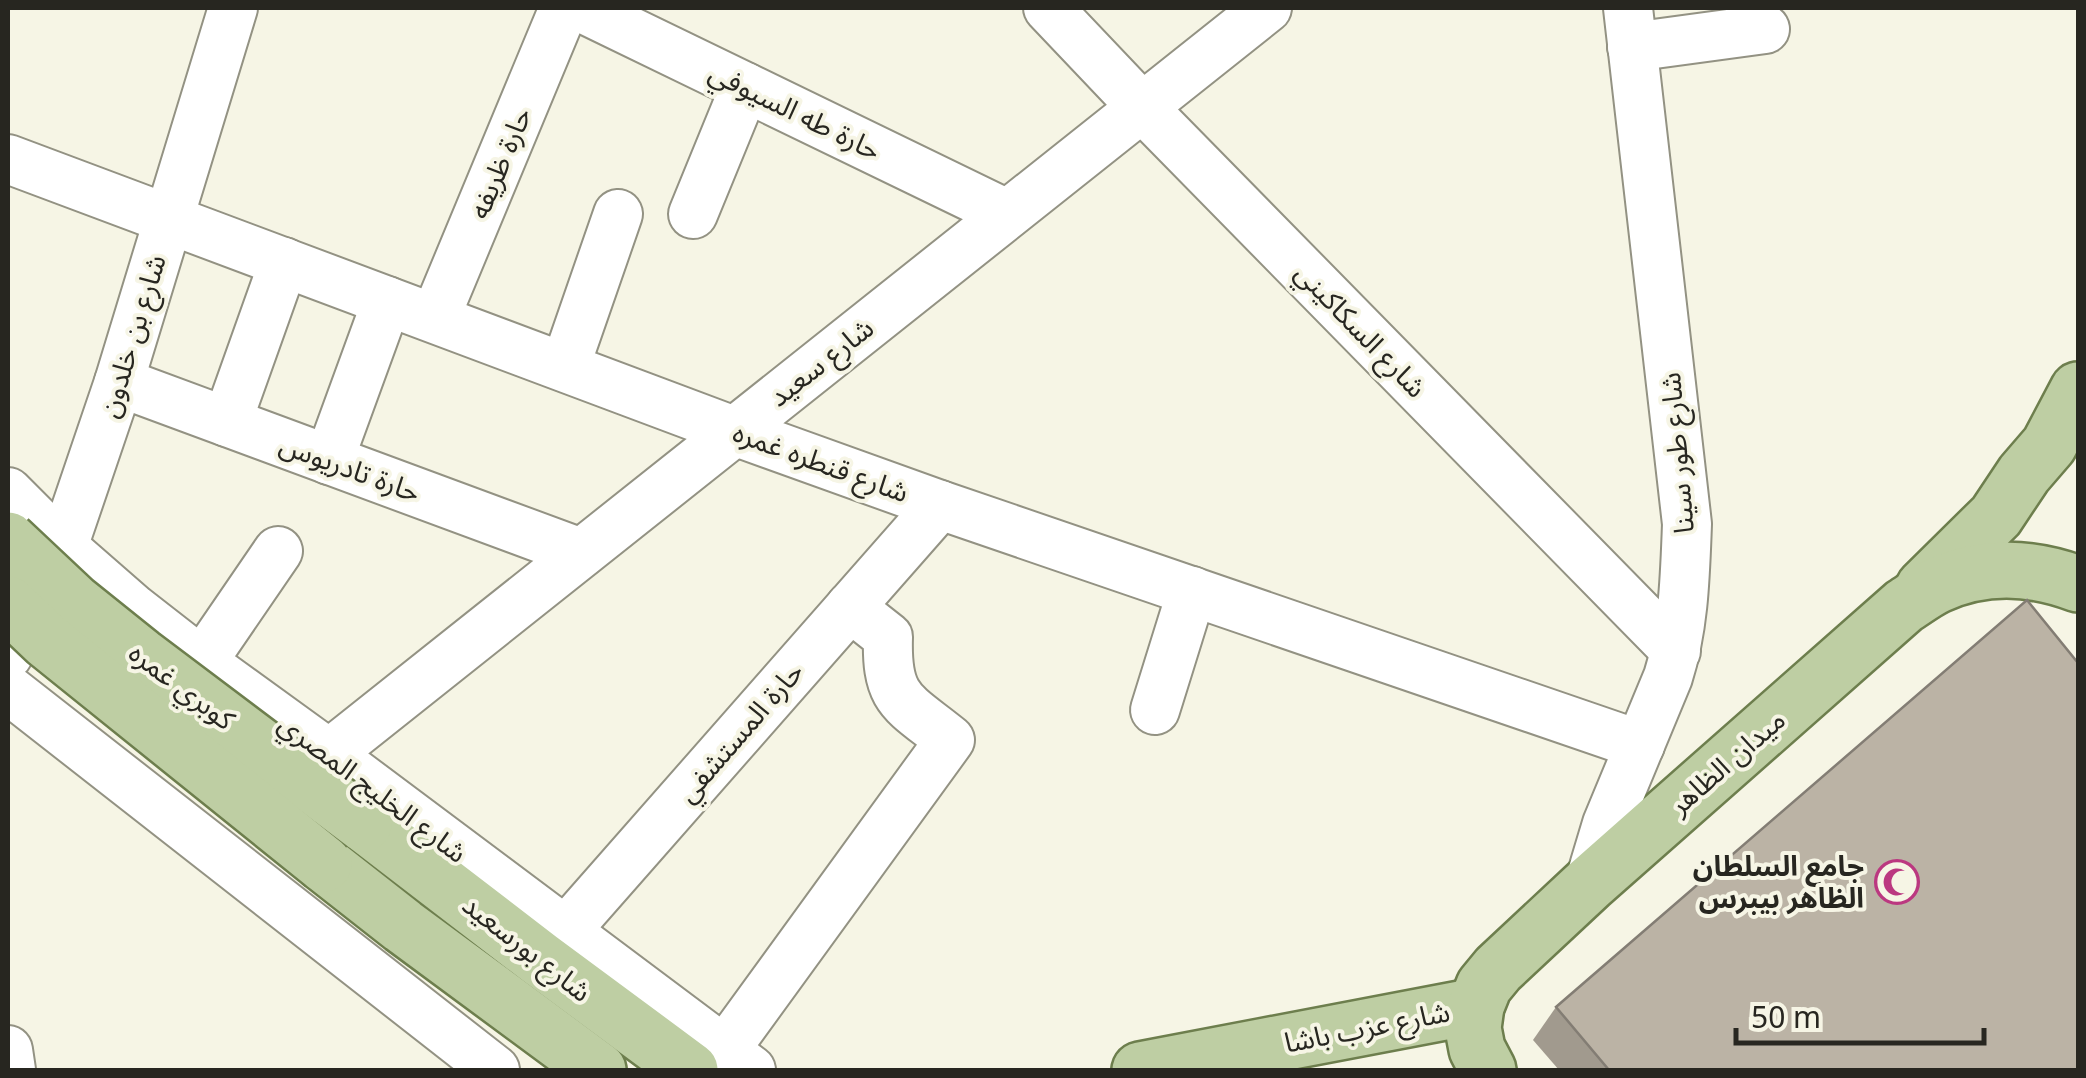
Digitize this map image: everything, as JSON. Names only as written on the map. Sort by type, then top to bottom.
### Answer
[{"type":"main road","points":[[1904,606],[1996,516],[2049,445],[2078,390]]},
{"type":"main road","name":"كوبري غمره","points":[[8,540],[141,656],[364,824]]},
{"type":"main road","name":"ميدان الظاهر","points":[[1476,1006],[1484,986],[1498,969],[1904,606],[1938,585],[1974,572],[2014,569],[2078,583]]},
{"type":"main road","name":"كوبري غمره","points":[[8,604],[46,642],[324,864]]},
{"type":"main road","name":"شارع بورسعيد","points":[[364,824],[552,945],[722,1064]]},
{"type":"main road","name":"شارع بورسعيد","points":[[324,864],[598,1070]]},
{"type":"main road","points":[[1476,1006],[1473,1028],[1486,1070]]},
{"type":"main road","name":"شارع عزب باشا","points":[[1140,1070],[1476,1006]]},
{"type":"street","name":"شارع بن خلدون","points":[[8,656],[63,547],[119,382],[233,8]]},
{"type":"street","name":"حارة ظريفه","points":[[435,318],[564,8]]},
{"type":"street","name":"حارة طه السيوفي","points":[[582,8],[1007,214]]},
{"type":"street","name":"شارع السكاكيني","points":[[1048,8],[1676,652]]},
{"type":"street","name":"شارع سعيد","points":[[329,754],[1267,8]]},
{"type":"street","points":[[1630,27],[1765,29]]},
{"type":"street","name":"شارع طور سينا","points":[[1589,884],[1607,824],[1676,652],[1684,592],[1687,524],[1630,27]]},
{"type":"street","points":[[693,214],[745,87]]},
{"type":"street","name":"شارع قنطره غمره","points":[[8,159],[734,431],[1640,746]]},
{"type":"street","points":[[566,367],[618,214]]},
{"type":"street","points":[[228,422],[284,262]]},
{"type":"street","points":[[329,460],[387,300]]},
{"type":"street","name":"حارة تادريوس","points":[[119,382],[582,553]]},
{"type":"street","name":"شارع الخليج المصري","points":[[8,492],[63,547],[134,608],[329,754],[552,945]]},
{"type":"street","name":"حارة المستشفي","points":[[552,945],[940,505]]},
{"type":"street","points":[[202,662],[278,551]]},
{"type":"street","points":[[1154,710],[1192,591]]},
{"type":"street","points":[[722,1064],[950,740],[901,701],[888,672],[888,637],[850,607]]},
{"type":"street","points":[[8,690],[495,1070]]},
{"type":"street","points":[[495,995],[508,1070]]},
{"type":"building","name":"جامع السلطان الظاهر بيبرس","points":[[2027,600],[2078,663],[2078,1070],[1609,1070],[1556,1007]]},
{"type":"place","name":"جامع السلطان الظاهر بيبرس","points":[[1897,882]]}]
